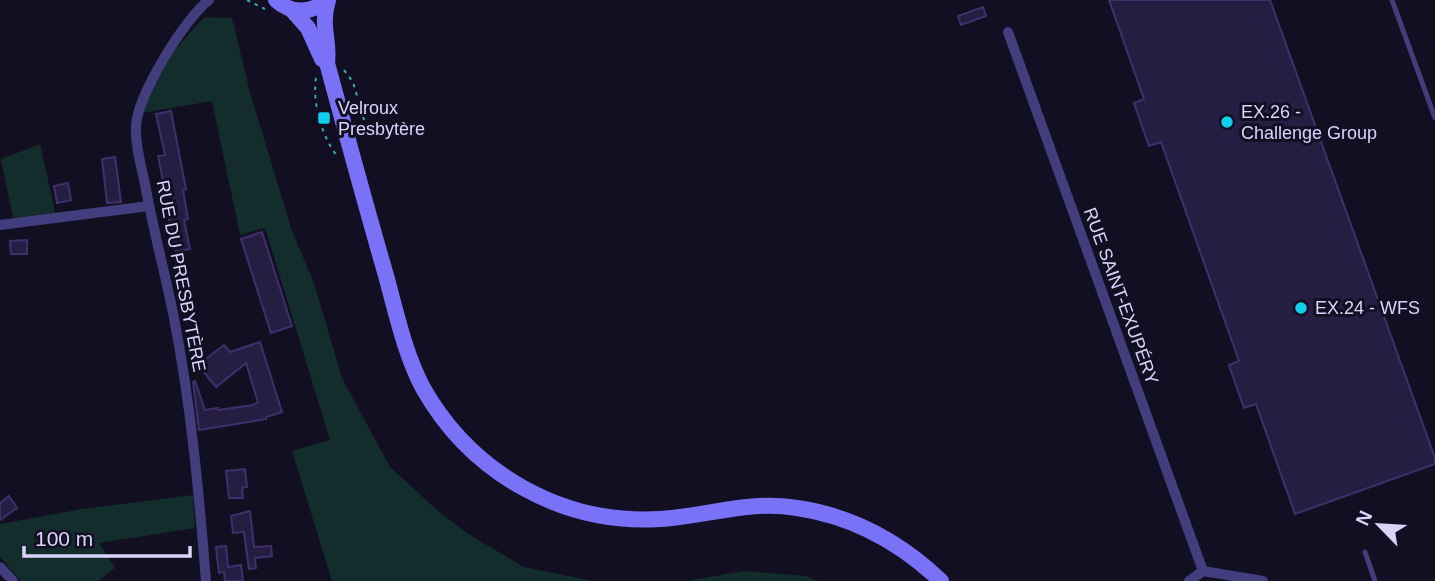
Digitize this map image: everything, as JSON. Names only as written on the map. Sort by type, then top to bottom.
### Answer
[{"type":"street","name":"RUE DU PRESBYTÈRE","points":[[206,581],[191,423],[174,321],[137,142],[136,125],[138,109],[148,87],[191,18],[209,0]]},
{"type":"street","points":[[273,6],[311,10],[328,0]]},
{"type":"street","points":[[328,0],[323,22],[327,66],[407,350],[422,385],[445,421],[487,465],[514,483],[548,500],[581,511],[613,517],[661,519],[752,505],[797,508],[829,514],[888,539],[941,581]]},
{"type":"street","points":[[292,10],[308,29],[327,66]]},
{"type":"street","name":"RUE SAINT-EXUPÉRY","points":[[1008,32],[1203,571]]},
{"type":"street","points":[[0,225],[149,206]]},
{"type":"street","points":[[0,566],[13,581]]},
{"type":"street","points":[[1189,581],[1203,571],[1263,581]]},
{"type":"lane","points":[[1392,0],[1435,118]]},
{"type":"lane","points":[[1365,552],[1375,581]]},
{"type":"path","points":[[247,0],[273,6]]},
{"type":"path","points":[[341,163],[327,141],[314,93],[327,66],[352,82],[367,130]]},
{"type":"green space","points":[[204,17],[231,18],[234,25],[249,89],[292,231],[314,283],[342,378],[390,467],[438,511],[470,535],[524,567],[593,581],[332,581],[292,451],[330,440],[265,228],[240,235],[212,101],[142,113],[143,104],[175,50]]},
{"type":"green space","points":[[40,144],[56,216],[13,218],[1,159]]},
{"type":"green space","points":[[193,495],[195,528],[99,543],[115,568],[98,581],[21,581],[0,557],[0,524],[82,509]]},
{"type":"green space","points":[[743,571],[806,576],[818,581],[687,581]]},
{"type":"building","points":[[1109,0],[1270,0],[1435,464],[1295,514],[1256,404],[1244,408],[1229,365],[1239,361],[1161,142],[1149,146],[1134,103],[1144,99]]},
{"type":"building","points":[[983,7],[986,16],[961,25],[958,16]]},
{"type":"building","points":[[171,111],[186,189],[183,190],[188,219],[184,220],[190,249],[176,252],[167,210],[170,209],[168,202],[174,201],[170,179],[163,181],[158,156],[165,155],[156,114]]},
{"type":"building","points":[[115,157],[121,202],[107,203],[102,159]]},
{"type":"building","points":[[68,183],[71,200],[57,203],[54,186]]},
{"type":"building","points":[[262,232],[292,326],[271,333],[241,239]]},
{"type":"building","points":[[27,240],[27,254],[11,254],[10,241]]},
{"type":"building","points":[[260,342],[282,412],[266,419],[199,430],[195,381],[205,410],[253,405],[258,402],[246,363],[216,387],[198,365],[224,345],[230,352]]},
{"type":"building","points":[[245,469],[247,487],[242,488],[243,498],[229,498],[226,471]]},
{"type":"building","points":[[9,496],[17,508],[0,520],[0,503]]},
{"type":"building","points":[[250,511],[254,547],[271,546],[272,556],[255,558],[256,568],[249,569],[244,532],[233,533],[231,516]]},
{"type":"building","points":[[226,546],[228,567],[241,565],[243,581],[225,581],[224,572],[219,573],[216,547]]},
{"type":"place","name":"Velroux Presbytère","points":[[324,118]]},
{"type":"place","name":"EX.26 - Challenge Group","points":[[1227,122]]},
{"type":"place","name":"EX.24 - WFS","points":[[1301,308]]}]
